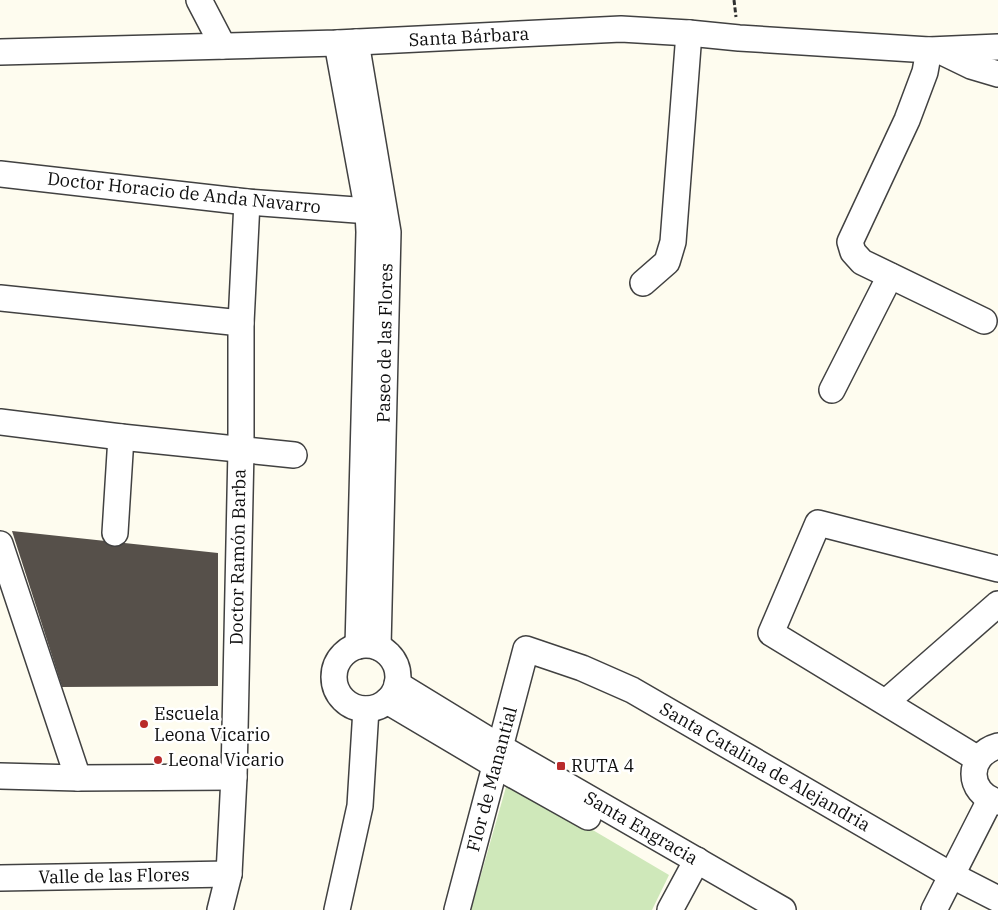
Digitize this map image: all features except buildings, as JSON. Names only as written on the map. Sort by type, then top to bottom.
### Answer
[{"type":"street","points":[[199,0],[223,46]]},
{"type":"street","name":"Santa Bárbara","points":[[0,52],[346,43],[621,30],[933,50],[998,47]]},
{"type":"street","points":[[643,282],[667,262],[673,242],[689,33]]},
{"type":"street","name":"Paseo de las Flores","points":[[346,43],[377,212],[369,232],[368,646]]},
{"type":"street","points":[[984,322],[862,262],[853,252],[850,242],[907,120],[933,50],[971,66],[998,74]]},
{"type":"street","name":"Doctor Horacio de Anda Navarro","points":[[0,174],[247,202],[377,212]]},
{"type":"street","name":"Doctor Ramón Barba","points":[[220,910],[229,874],[234,777],[241,323],[247,202]]},
{"type":"street","points":[[832,390],[890,276]]},
{"type":"street","points":[[0,298],[241,323]]},
{"type":"street","points":[[0,422],[294,455]]},
{"type":"street","points":[[115,533],[121,437]]},
{"type":"street","points":[[934,910],[994,801],[981,793],[975,782],[974,770],[988,752],[886,702],[771,633],[818,523],[998,569]]},
{"type":"street","points":[[0,544],[78,778]]},
{"type":"street","points":[[886,702],[998,604]]},
{"type":"street","points":[[337,910],[383,698],[398,678],[396,665],[389,654],[368,646],[347,650],[335,669],[334,681],[338,692],[354,706],[383,698]]},
{"type":"street","name":"Flor de Manantial","points":[[457,910],[526,649]]},
{"type":"street","name":"Santa Catalina de Alejandria","points":[[526,649],[582,668],[632,690],[952,875],[998,899]]},
{"type":"street","name":"Santa Engracia","points":[[383,698],[498,756],[694,867],[783,910]]},
{"type":"street","points":[[0,776],[78,778],[234,777]]},
{"type":"street","points":[[670,910],[694,867]]},
{"type":"street","name":"Santa Engracia","points":[[694,867],[751,910]]},
{"type":"street","name":"Valle de las Flores","points":[[0,878],[229,874]]},
{"type":"green space","points":[[508,780],[669,875],[652,910],[471,910]]},
{"type":"place","name":"Escuela Leona Vicario","points":[[144,724]]},
{"type":"place","name":"Leona Vicario","points":[[158,760]]},
{"type":"place","name":"RUTA 4","points":[[561,766]]}]
